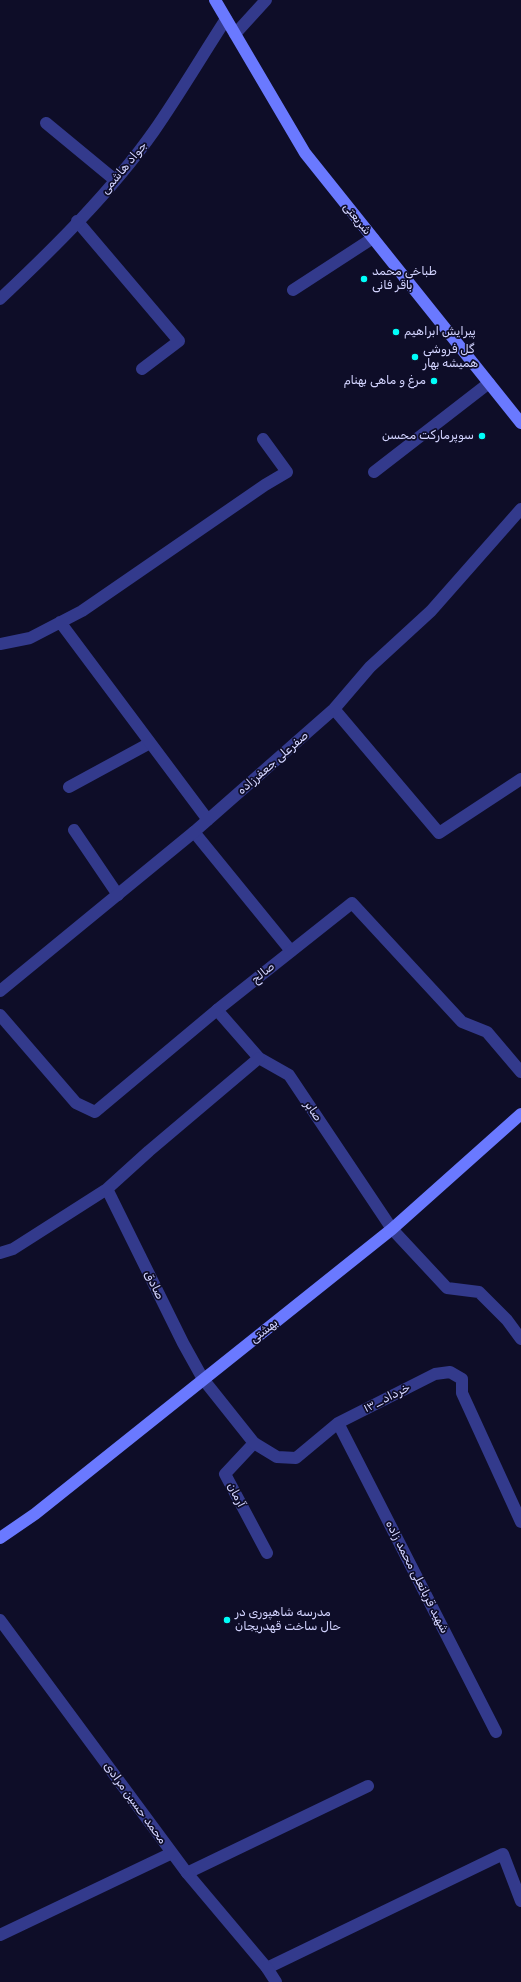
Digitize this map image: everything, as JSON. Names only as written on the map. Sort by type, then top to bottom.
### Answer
[{"type":"street","name":"شریعتی","points":[[215,0],[305,153],[521,423]]},
{"type":"street","points":[[235,34],[266,0]]},
{"type":"street","name":"جواد هاشمی","points":[[0,300],[50,251],[115,180],[153,132],[226,18]]},
{"type":"street","points":[[46,123],[115,180]]},
{"type":"street","points":[[77,221],[178,341],[142,369]]},
{"type":"street","points":[[293,290],[373,238]]},
{"type":"street","points":[[374,472],[489,383]]},
{"type":"street","points":[[0,644],[30,638],[82,611],[239,502],[287,472],[263,439]]},
{"type":"street","name":"صفرعلی جعفرزاده","points":[[0,991],[194,832],[334,709],[370,667],[431,611],[521,509]]},
{"type":"street","points":[[60,622],[208,820]]},
{"type":"street","points":[[334,709],[439,833],[521,780]]},
{"type":"street","points":[[69,787],[150,743]]},
{"type":"street","points":[[74,830],[118,895]]},
{"type":"street","points":[[194,832],[291,951]]},
{"type":"street","name":"صالح","points":[[0,1015],[76,1103],[95,1112],[217,1010],[352,903],[462,1022],[487,1032],[521,1072]]},
{"type":"street","name":"صابر","points":[[217,1010],[259,1058],[288,1075],[392,1229],[447,1288],[479,1292],[507,1320],[521,1339]]},
{"type":"street","points":[[0,1253],[13,1249],[107,1189],[148,1151],[259,1058]]},
{"type":"street","name":"بهشتی","points":[[0,1538],[35,1514],[392,1229],[521,1114]]},
{"type":"street","name":"صادق","points":[[107,1189],[183,1343],[203,1379]]},
{"type":"street","name":"۱۳_خرداد","points":[[203,1379],[254,1443],[277,1457],[296,1458],[338,1423],[435,1374],[450,1372],[462,1379],[462,1393],[521,1522]]},
{"type":"street","name":"شهید قربانعلی محمد زاده","points":[[338,1423],[496,1732]]},
{"type":"street","name":"آرمان","points":[[254,1443],[225,1474],[267,1553]]},
{"type":"street","name":"محمد حسین مرادی","points":[[0,1620],[187,1873],[267,1968],[276,1982]]},
{"type":"street","points":[[187,1873],[368,1786]]},
{"type":"street","points":[[0,1935],[172,1853]]},
{"type":"street","points":[[267,1968],[503,1854],[521,1901]]},
{"type":"place","name":"طباخی محمد باقر فانی","points":[[364,279]]},
{"type":"place","name":"پیرایش ابراهیم","points":[[396,332]]},
{"type":"place","name":"گل فروشی همیشه بهار","points":[[415,357]]},
{"type":"place","name":"مرغ و ماهی بهنام","points":[[434,381]]},
{"type":"place","name":"سوپرمارکت محسن","points":[[482,436]]},
{"type":"place","name":"مدرسه شاهپوری در حال ساخت قهدریجان","points":[[227,1620]]}]
